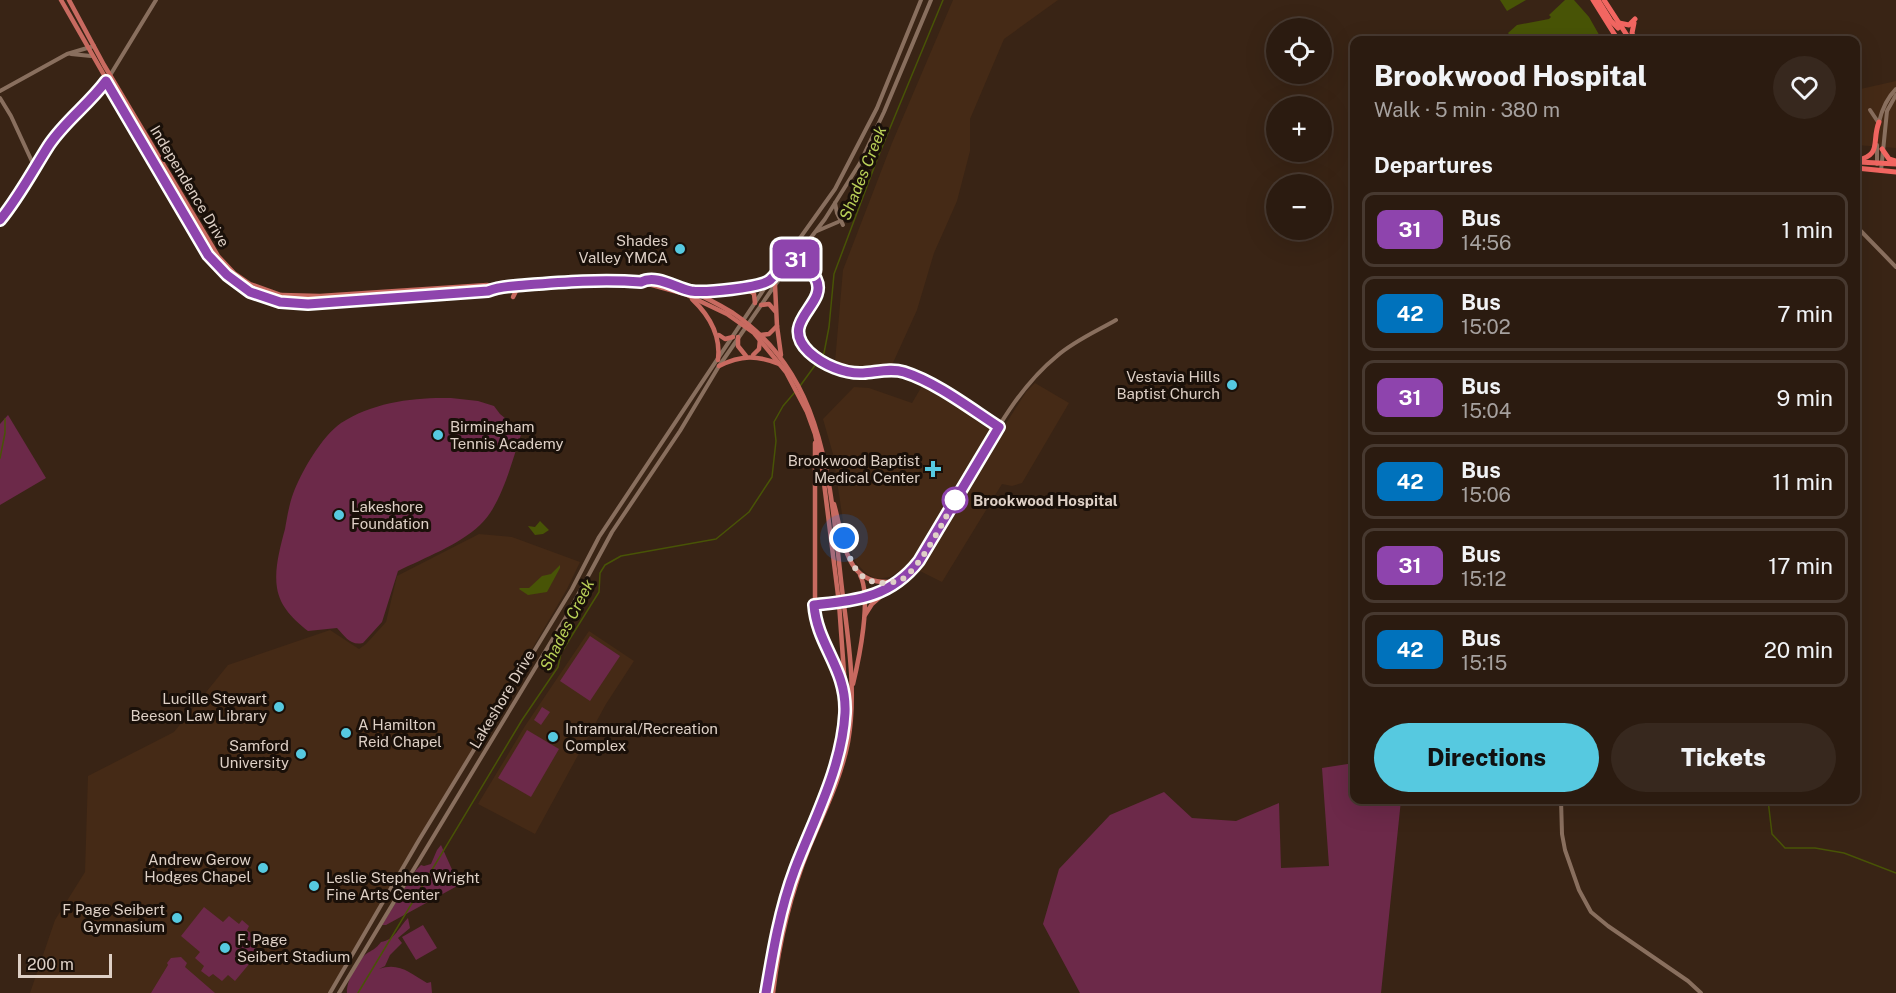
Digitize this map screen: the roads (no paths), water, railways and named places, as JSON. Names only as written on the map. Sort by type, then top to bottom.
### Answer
[{"type":"highway","points":[[1593,0],[1616,36]]},
{"type":"highway","points":[[1598,0],[1619,34],[1626,34]]},
{"type":"highway","points":[[1604,0],[1626,34]]},
{"type":"highway","points":[[1611,21],[1618,28],[1618,23]]},
{"type":"highway","points":[[1618,23],[1629,25],[1634,21],[1632,36]]},
{"type":"highway","points":[[1860,160],[1869,157],[1874,152],[1879,122]]},
{"type":"highway","points":[[1882,148],[1888,159],[1896,163]]},
{"type":"highway","points":[[1860,161],[1896,163]]},
{"type":"highway","points":[[1860,168],[1896,172]]},
{"type":"main road","name":"Independence Drive","points":[[61,0],[91,56],[208,255],[227,275],[250,292],[280,302],[308,304],[488,291],[496,287]]},
{"type":"main road","name":"Independence Drive","points":[[69,0],[110,75],[218,256],[234,273],[251,284],[270,292],[293,296],[601,280],[641,282],[685,294],[719,298],[727,314],[741,320]]},
{"type":"main road","points":[[0,220],[50,144],[106,81],[156,0]]},
{"type":"main road","points":[[748,327],[770,279],[835,189],[860,144],[921,0]]},
{"type":"main road","points":[[717,334],[725,339],[735,337],[836,203],[868,147],[931,0]]},
{"type":"main road","points":[[0,91],[68,54],[94,46]]},
{"type":"main road","points":[[68,54],[91,56]]},
{"type":"main road","points":[[104,64],[114,65],[120,60]]},
{"type":"main road","points":[[1879,170],[1879,122],[1882,110],[1896,89]]},
{"type":"main road","points":[[1879,163],[1887,111],[1895,96]]},
{"type":"main road","points":[[1895,96],[1893,102],[1896,106]]},
{"type":"main road","points":[[0,99],[11,116],[35,168]]},
{"type":"main road","points":[[1870,110],[1879,122]]},
{"type":"main road","points":[[836,203],[837,213],[843,225]]},
{"type":"main road","points":[[816,231],[838,222]]},
{"type":"main road","points":[[1860,230],[1896,267]]},
{"type":"main road","points":[[802,249],[800,256],[803,264]]},
{"type":"main road","points":[[790,254],[816,277],[817,294],[799,324],[798,333],[801,342],[819,359],[852,372],[886,370],[903,372],[931,385],[999,427]]},
{"type":"main road","points":[[789,267],[803,264]]},
{"type":"main road","points":[[641,282],[646,279],[656,281],[719,298],[761,338],[781,361],[809,411],[824,454],[830,486],[851,666],[848,744],[836,783],[795,885],[784,924],[773,993]]},
{"type":"main road","points":[[707,317],[707,309],[719,298],[770,279]]},
{"type":"main road","points":[[513,297],[516,291],[527,285]]},
{"type":"main road","points":[[775,285],[781,361]]},
{"type":"main road","points":[[745,287],[754,294],[758,304]]},
{"type":"main road","points":[[691,291],[719,298]]},
{"type":"main road","points":[[685,294],[707,317],[717,334],[720,348],[718,363],[748,356],[781,361]]},
{"type":"main road","points":[[758,304],[768,304],[776,311]]},
{"type":"main road","points":[[865,615],[872,604],[919,561],[1023,389],[1047,364],[1066,349],[1116,320]]},
{"type":"main road","points":[[761,338],[777,326]]},
{"type":"main road","name":"Lakeshore Drive","points":[[330,993],[419,840],[572,589],[606,526],[735,337],[748,327]]},
{"type":"main road","points":[[735,337],[738,346],[748,356]]},
{"type":"main road","points":[[748,356],[759,349],[761,338]]},
{"type":"main road","name":"Lakeshore Drive","points":[[339,993],[566,617],[612,532],[680,431],[718,363]]},
{"type":"main road","points":[[766,993],[772,952],[794,871],[836,763],[842,737],[845,701],[839,603],[822,467],[809,411]]},
{"type":"main road","points":[[815,434],[815,618],[842,679],[845,701]]},
{"type":"main road","points":[[830,486],[850,560],[863,581],[865,598],[865,615],[851,693]]},
{"type":"main road","points":[[860,574],[879,583],[899,580]]},
{"type":"main road","points":[[572,589],[579,593]]},
{"type":"main road","points":[[814,605],[865,598],[889,589]]},
{"type":"main road","points":[[1562,804],[1562,834],[1565,850],[1579,890],[1592,912],[1608,926],[1688,981],[1701,993]]},
{"type":"waterway","name":"Shades Creek","points":[[800,386],[824,353],[834,274],[878,157],[943,0]]},
{"type":"waterway","name":"Shades Creek","points":[[358,993],[522,720],[558,667],[561,653],[599,592],[600,573],[605,565],[621,556],[716,539],[749,512],[772,477],[776,441],[774,422],[783,406],[795,392]]},
{"type":"waterway","points":[[0,458],[5,419]]},
{"type":"waterway","points":[[1768,804],[1772,834],[1785,848],[1815,848],[1844,853],[1896,873]]},
{"type":"place","name":"Shades Valley YMCA","points":[[680,249]]},
{"type":"place","name":"Vestavia Hills Baptist Church","points":[[1232,385]]},
{"type":"place","name":"Birmingham Tennis Academy","points":[[438,435]]},
{"type":"place","name":"Brookwood Baptist Medical Center","points":[[933,469]]},
{"type":"place","name":"Brookwood Hospital","points":[[955,500]]},
{"type":"place","name":"Lakeshore Foundation","points":[[339,515]]},
{"type":"place","name":"Lucille Stewart Beeson Law Library","points":[[279,707]]},
{"type":"place","name":"A Hamilton Reid Chapel","points":[[346,733]]},
{"type":"place","name":"Intramural/Recreation Complex","points":[[553,737]]},
{"type":"place","name":"Samford University","points":[[301,754]]},
{"type":"place","name":"Andrew Gerow Hodges Chapel","points":[[263,868]]},
{"type":"place","name":"Leslie Stephen Wright Fine Arts Center","points":[[314,886]]},
{"type":"place","name":"F Page Seibert Gymnasium","points":[[177,918]]},
{"type":"place","name":"F. Page Seibert Stadium","points":[[225,948]]}]
